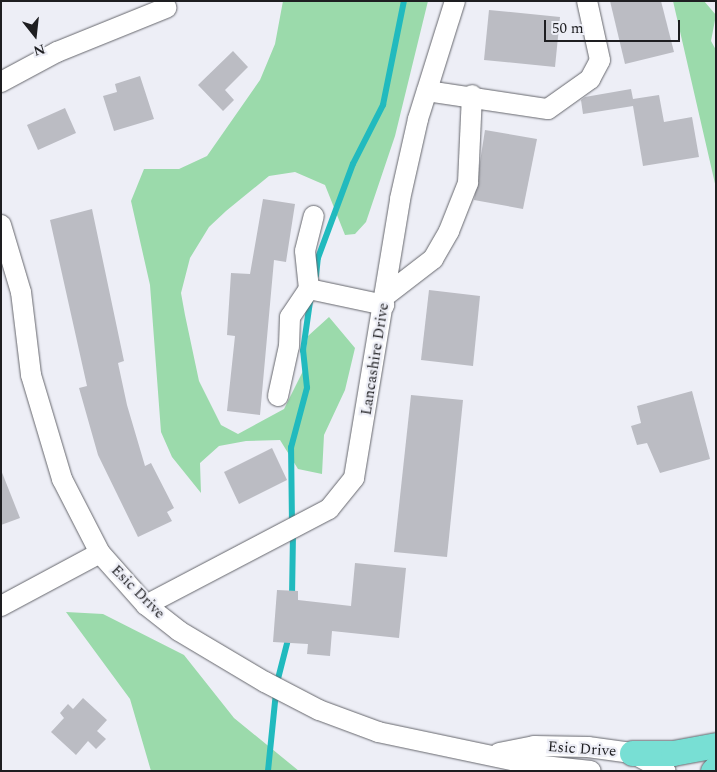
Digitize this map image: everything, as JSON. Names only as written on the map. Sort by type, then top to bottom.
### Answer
[{"type":"main road","points":[[632,753],[673,753],[716,745]]},
{"type":"main road","points":[[713,771],[716,768]]},
{"type":"street","name":"Lancashire Drive","points":[[146,605],[329,509],[344,495],[359,461],[400,200],[426,91],[456,1]]},
{"type":"street","points":[[426,91],[472,96],[548,109],[590,79],[600,60],[587,1]]},
{"type":"street","points":[[1,82],[57,52],[166,8]]},
{"type":"street","points":[[309,289],[384,301],[433,259],[449,231],[468,183],[472,96]]},
{"type":"street","points":[[278,396],[289,346],[290,317],[309,289],[305,251],[314,216]]},
{"type":"street","name":"Esic Drive","points":[[2,228],[21,292],[31,375],[46,432],[66,488],[100,552],[146,605],[213,653],[319,710],[378,732],[495,754],[534,764],[591,771]]},
{"type":"street","points":[[1,606],[100,552]]},
{"type":"street","name":"Esic Drive","points":[[495,754],[534,746],[632,753],[666,771]]},
{"type":"green space","points":[[283,1],[428,1],[395,136],[366,222],[355,234],[345,235],[325,185],[295,172],[269,176],[226,211],[209,227],[190,258],[181,293],[185,315],[199,381],[221,425],[238,434],[284,409],[303,371],[308,336],[329,317],[355,348],[345,390],[324,435],[322,474],[298,469],[280,440],[246,441],[219,446],[200,463],[201,493],[172,457],[161,432],[150,285],[131,201],[144,169],[179,169],[207,156],[260,80],[275,44]]},
{"type":"green space","points":[[673,1],[704,1],[716,15],[711,41],[716,50],[716,188]]},
{"type":"green space","points":[[66,612],[103,614],[184,655],[234,718],[299,771],[151,771],[130,699]]},
{"type":"building","points":[[610,1],[661,1],[674,52],[625,64]]},
{"type":"building","points":[[489,10],[560,17],[555,67],[484,60]]},
{"type":"building","points":[[233,51],[248,67],[225,90],[234,100],[223,111],[198,85]]},
{"type":"building","points":[[140,76],[154,119],[114,131],[103,96],[117,92],[115,84]]},
{"type":"building","points":[[631,89],[633,99],[659,95],[664,122],[692,117],[699,157],[643,166],[633,106],[583,114],[581,100],[585,97]]},
{"type":"building","points":[[65,108],[76,133],[38,150],[27,125]]},
{"type":"building","points":[[485,130],[537,139],[523,209],[474,200]]},
{"type":"building","points":[[263,199],[295,204],[286,262],[274,260],[260,415],[227,411],[235,336],[227,335],[231,273],[250,274]]},
{"type":"building","points":[[92,209],[124,361],[118,363],[127,405],[145,466],[151,463],[174,508],[167,512],[172,521],[138,537],[98,455],[79,388],[87,386],[50,220]]},
{"type":"building","points":[[429,290],[480,296],[473,366],[421,360]]},
{"type":"building","points":[[692,391],[710,459],[660,473],[647,443],[637,445],[631,426],[641,423],[637,406]]},
{"type":"building","points":[[411,395],[463,400],[447,557],[394,552]]},
{"type":"building","points":[[272,448],[287,480],[239,504],[224,472]]},
{"type":"building","points":[[1,470],[20,518],[1,525]]},
{"type":"building","points":[[355,563],[406,568],[399,638],[332,631],[330,656],[307,654],[308,644],[273,642],[277,590],[298,591],[298,600],[351,606]]},
{"type":"building","points":[[83,698],[107,720],[97,731],[106,739],[96,749],[88,741],[76,755],[51,732],[64,718],[60,713],[68,704],[73,709]]},
{"type":"waterway","points":[[316,276],[318,258],[353,164],[383,105],[404,1]]},
{"type":"waterway","points":[[292,525],[291,448],[307,388],[303,351],[310,302]]},
{"type":"waterway","points":[[292,597],[293,534]]},
{"type":"waterway","points":[[277,683],[289,636]]},
{"type":"waterway","points":[[268,771],[276,692]]}]
